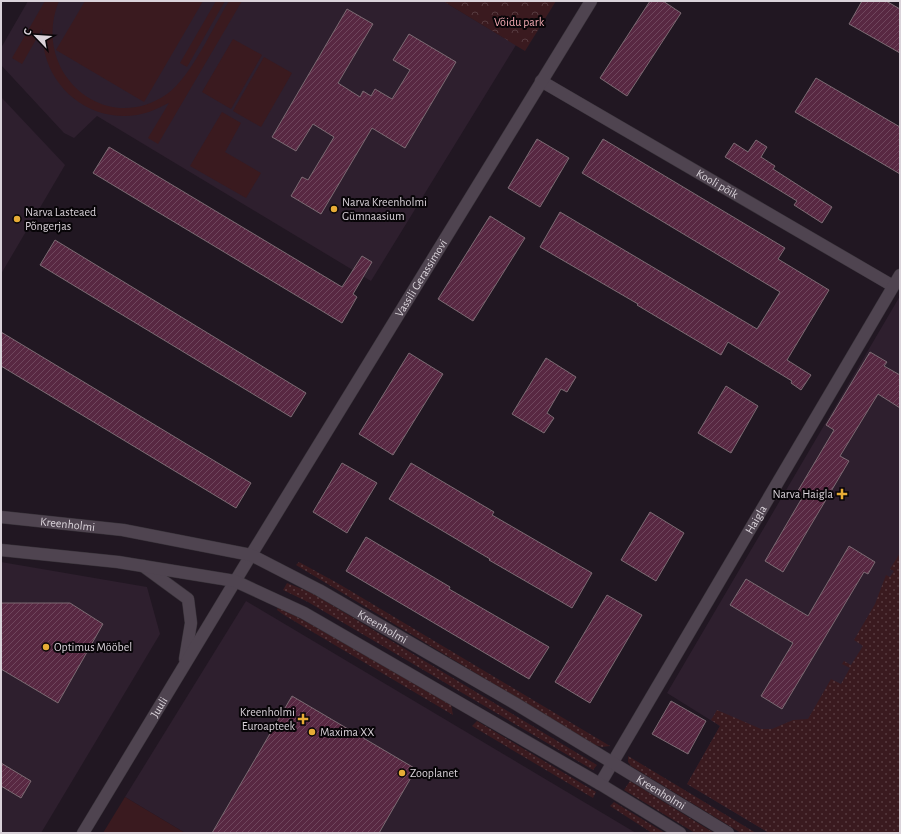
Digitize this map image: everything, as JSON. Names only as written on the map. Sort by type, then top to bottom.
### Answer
[{"type":"street","name":"Vassili Gerassimovi","points":[[235,581],[591,1]]},
{"type":"street","name":"Kooli põik","points":[[541,81],[893,286]]},
{"type":"street","name":"Haigla","points":[[600,784],[900,275]]},
{"type":"street","name":"Kreenholmi","points":[[1,517],[123,530],[251,555],[326,594],[516,704],[612,764],[728,833]]},
{"type":"street","name":"Kreenholmi","points":[[1,550],[143,566],[235,581],[304,613],[600,784],[680,833]]},
{"type":"street","points":[[143,566],[188,599],[191,623],[184,666]]},
{"type":"street","name":"Juuli","points":[[83,833],[235,581]]},
{"type":"shaded area","name":"Narva Kreenholmi Gümnaasium","points":[[28,1],[443,1],[516,45],[371,281],[97,116],[74,138],[64,133],[1,65],[1,48]]},
{"type":"shaded area","name":"Narva Lasteaed Põngerjas","points":[[1,97],[65,165],[1,274]]},
{"type":"shaded area","name":"Narva Haigla","points":[[900,296],[900,833],[769,833],[687,784],[720,726],[667,693]]},
{"type":"shaded area","points":[[1,562],[147,587],[160,634],[41,833],[1,833]]},
{"type":"shaded area","points":[[246,601],[636,833],[185,833],[125,797]]},
{"type":"green space","points":[[45,1],[59,1],[53,27],[55,51],[64,73],[78,90],[97,102],[119,108],[143,106],[167,94],[185,76],[193,64],[229,1],[242,1],[158,144],[148,138],[169,103],[146,113],[121,116],[106,114],[79,102],[67,93],[50,68],[44,51],[42,29],[22,64],[12,58]]},
{"type":"green space","points":[[85,1],[203,1],[144,102],[56,50]]},
{"type":"green space","points":[[216,1],[225,1],[187,67],[180,63]]},
{"type":"green space","name":"Võidu park","points":[[443,1],[556,1],[525,51]]},
{"type":"green space","points":[[233,39],[262,55],[231,109],[202,92]]},
{"type":"green space","points":[[264,57],[292,73],[261,127],[233,111]]},
{"type":"green space","points":[[222,112],[241,123],[225,152],[261,173],[246,198],[190,166]]},
{"type":"green space","points":[[900,553],[900,833],[769,833],[687,784],[720,726],[711,720],[717,710],[761,729],[772,729],[793,720],[808,719],[831,679],[841,684],[850,668],[842,664],[844,661],[851,665],[863,646],[854,640],[875,604],[886,575],[890,577],[894,571],[890,569]]},
{"type":"green space","points":[[299,562],[339,584],[610,746],[602,747],[595,745],[296,565]]},
{"type":"green space","points":[[287,583],[312,593],[597,765],[593,770],[308,602],[283,590]]},
{"type":"green space","points":[[278,607],[345,642],[451,704],[453,715],[284,615],[277,610]]},
{"type":"green space","points":[[477,721],[596,792],[593,798],[472,726]]},
{"type":"green space","points":[[628,756],[756,833],[741,833],[631,766],[628,762]]},
{"type":"green space","points":[[630,781],[714,833],[695,833],[624,790]]},
{"type":"green space","points":[[125,797],[185,833],[103,833]]},
{"type":"green space","points":[[614,802],[665,833],[652,833],[610,806]]},
{"type":"building","points":[[650,1],[663,1],[681,13],[627,96],[600,78]]},
{"type":"building","points":[[862,1],[886,1],[900,9],[900,53],[849,24]]},
{"type":"building","points":[[347,9],[373,24],[338,83],[360,97],[363,91],[371,96],[375,89],[392,99],[410,70],[393,60],[409,34],[456,62],[405,148],[372,128],[321,214],[291,196],[302,177],[308,180],[334,137],[313,124],[296,151],[272,137]]},
{"type":"building","points":[[816,78],[900,127],[900,174],[795,112]]},
{"type":"building","points":[[537,139],[569,158],[540,207],[508,188]]},
{"type":"building","points":[[603,139],[785,248],[778,259],[829,290],[787,360],[811,375],[801,390],[791,383],[792,381],[728,342],[721,355],[637,305],[638,304],[540,247],[560,212],[757,329],[780,292],[582,173]]},
{"type":"building","points":[[756,140],[767,147],[761,157],[775,166],[773,169],[832,207],[822,223],[794,205],[797,201],[725,157],[734,143],[748,152]]},
{"type":"building","points":[[109,147],[342,287],[362,256],[372,262],[353,294],[357,297],[342,323],[93,173]]},
{"type":"building","points":[[490,216],[525,238],[473,321],[438,299]]},
{"type":"building","points":[[55,240],[306,393],[291,417],[40,265]]},
{"type":"building","points":[[1,332],[251,483],[236,508],[1,366]]},
{"type":"building","points":[[870,352],[887,362],[884,366],[900,375],[900,408],[878,394],[840,456],[849,461],[783,572],[765,561],[802,498],[796,494],[834,430],[826,425]]},
{"type":"building","points":[[409,353],[443,374],[393,455],[359,434]]},
{"type":"building","points":[[546,358],[576,377],[567,392],[561,389],[547,413],[554,418],[544,433],[512,414]]},
{"type":"building","points":[[726,386],[758,406],[731,453],[698,433]]},
{"type":"building","points":[[342,463],[377,483],[347,533],[313,512]]},
{"type":"building","points":[[411,463],[494,512],[492,515],[592,573],[572,608],[489,560],[490,559],[389,499]]},
{"type":"building","points":[[650,512],[684,533],[656,581],[621,560]]},
{"type":"building","points":[[366,537],[450,587],[449,589],[549,647],[529,679],[346,571]]},
{"type":"building","points":[[849,546],[875,562],[868,574],[864,572],[782,709],[761,696],[793,643],[730,605],[746,579],[808,616]]},
{"type":"building","points":[[607,595],[642,615],[590,703],[555,682]]},
{"type":"building","name":"Optimus Mööbel","points":[[1,603],[70,603],[103,624],[58,703],[1,669]]},
{"type":"building","name":"Maxima XX","points":[[292,696],[416,769],[379,833],[212,833]]},
{"type":"building","points":[[671,701],[706,721],[688,754],[652,734]]},
{"type":"building","points":[[1,763],[31,781],[21,798],[1,786]]},
{"type":"place","name":"Narva Kreenholmi Gümnaasium","points":[[334,209]]},
{"type":"place","name":"Narva Lasteaed Põngerjas","points":[[17,219]]},
{"type":"place","name":"Narva Haigla","points":[[842,494]]},
{"type":"place","name":"Optimus Mööbel","points":[[46,647]]},
{"type":"place","name":"Kreenholmi Euroapteek","points":[[303,719]]},
{"type":"place","name":"Maxima XX","points":[[312,732]]},
{"type":"place","name":"Zooplanet","points":[[402,773]]}]
